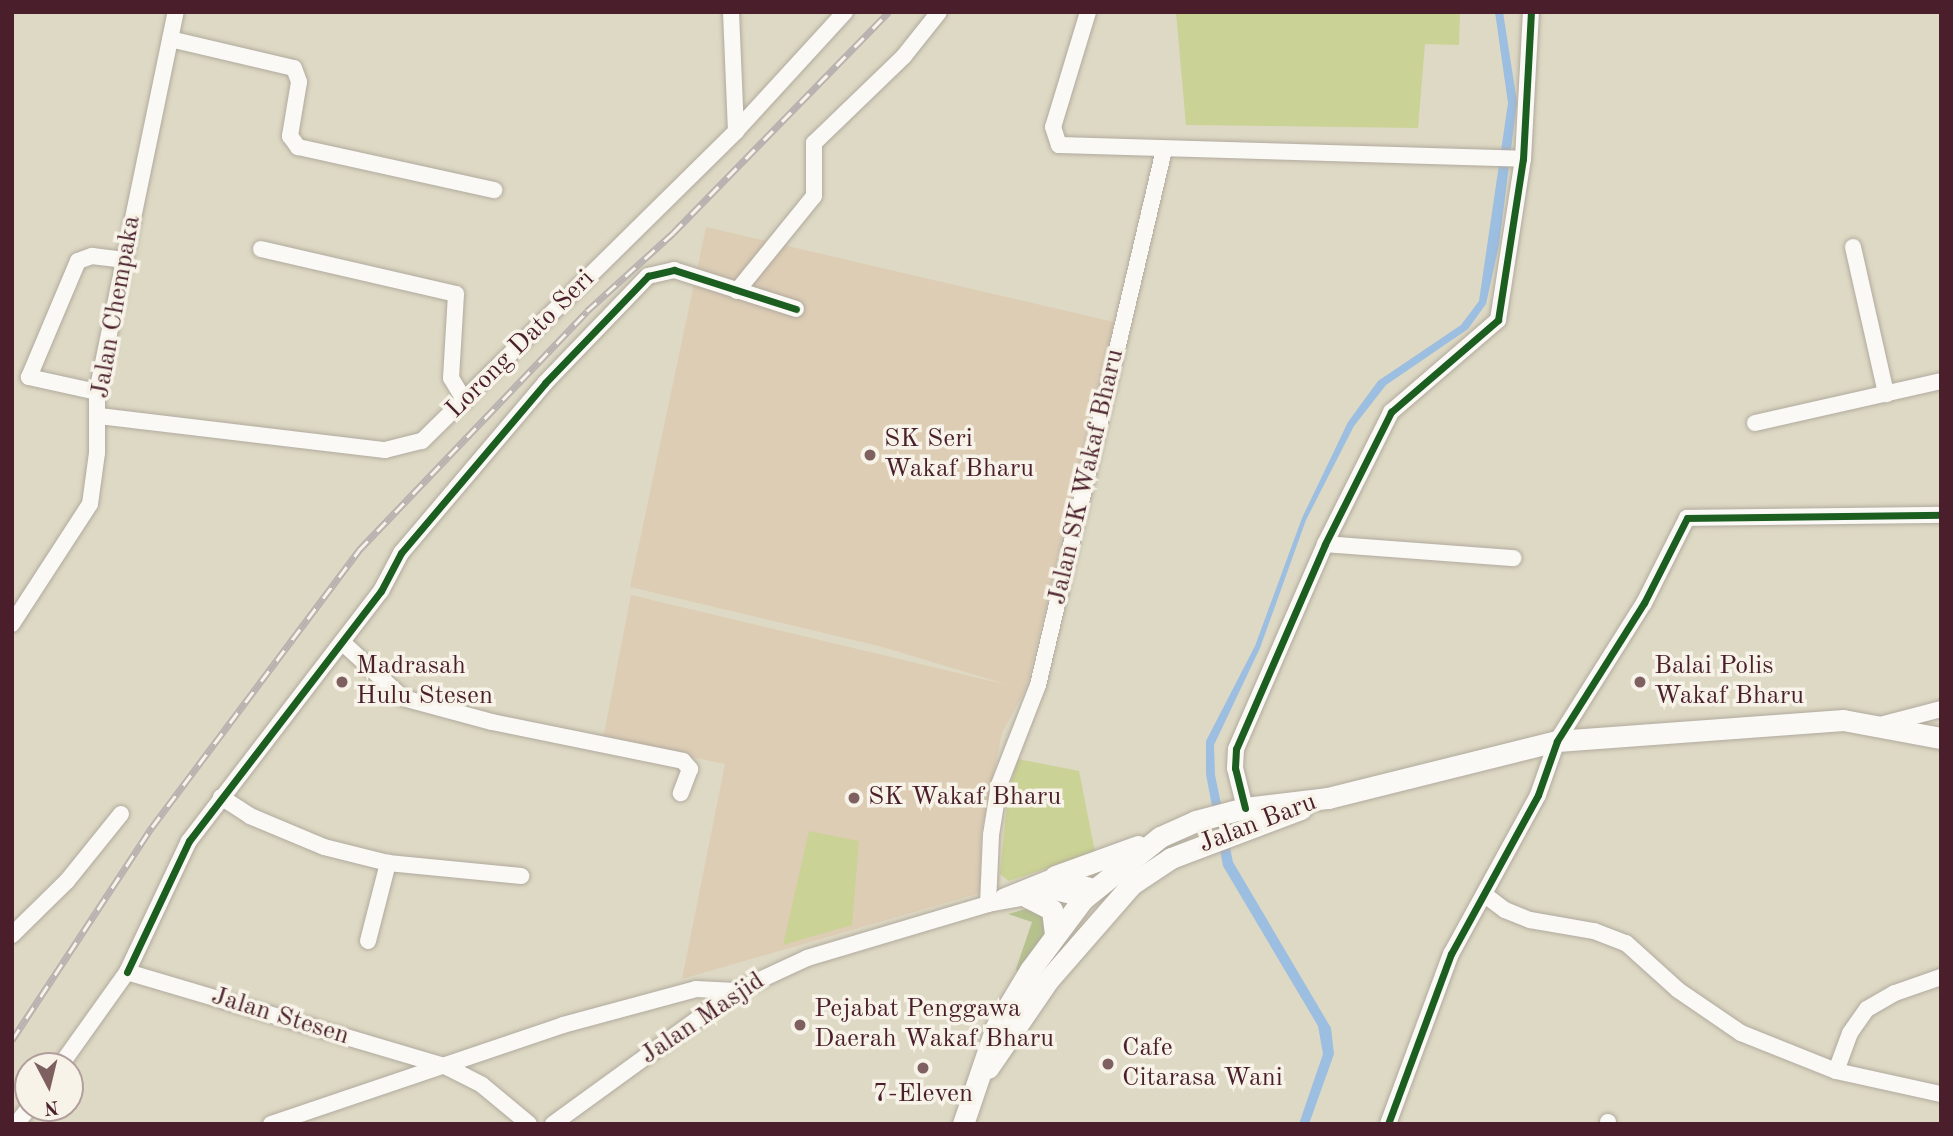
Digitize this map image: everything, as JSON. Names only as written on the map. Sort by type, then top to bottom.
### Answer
[{"type":"main road","points":[[1328,798],[1557,741],[1800,720],[1884,724],[1941,737]]},
{"type":"main road","name":"Jalan Baru","points":[[963,1124],[996,1027],[1055,935],[1091,895],[1160,837],[1196,821],[1245,808],[1328,798]]},
{"type":"main road","name":"Jalan Baru","points":[[979,1081],[1079,942],[1132,884],[1171,858],[1328,798]]},
{"type":"main road","points":[[1055,876],[1160,837]]},
{"type":"main road","points":[[1079,942],[1091,895],[1132,884]]},
{"type":"main road","points":[[1027,897],[1052,910],[1055,935]]},
{"type":"street","name":"Jalan Chempaka","points":[[12,624],[90,504],[99,416],[97,392],[176,12]]},
{"type":"street","points":[[731,12],[736,131]]},
{"type":"street","name":"Lorong Dato Seri","points":[[99,416],[385,450],[422,441],[736,131],[845,12]]},
{"type":"street","points":[[737,291],[814,196],[814,143],[904,56],[940,12]]},
{"type":"street","points":[[1088,12],[1053,127],[1059,145],[1144,144],[1164,150],[1518,159]]},
{"type":"street","points":[[1245,808],[1235,768],[1236,749],[1325,544],[1391,412],[1498,320],[1518,159],[1531,12]]},
{"type":"street","points":[[170,39],[293,68],[299,82],[290,136],[299,146],[494,190]]},
{"type":"street","name":"Jalan SK Wakaf Bharu","points":[[988,904],[991,835],[999,785],[1038,685],[1164,150]]},
{"type":"street","points":[[1853,247],[1886,394]]},
{"type":"street","points":[[261,249],[456,294],[451,378],[465,401]]},
{"type":"street","points":[[97,392],[29,377],[78,261],[92,256],[125,260]]},
{"type":"street","points":[[70,1052],[127,972],[189,841],[381,591],[401,553],[485,451],[648,276],[674,270],[796,309]]},
{"type":"street","points":[[1755,424],[1941,381]]},
{"type":"street","points":[[1388,1124],[1451,954],[1538,796],[1557,741],[1644,603],[1688,518],[1941,515]]},
{"type":"street","points":[[1325,544],[1513,558]]},
{"type":"street","points":[[342,642],[402,698],[492,722],[683,761],[690,769],[681,793]]},
{"type":"street","points":[[1884,724],[1941,709]]},
{"type":"street","points":[[221,797],[250,816],[324,846],[388,863],[521,876]]},
{"type":"street","points":[[12,935],[67,881],[121,814]]},
{"type":"street","points":[[368,941],[388,863]]},
{"type":"street","points":[[1055,876],[1091,895]]},
{"type":"street","name":"Jalan Masjid","points":[[988,904],[1023,886],[1055,876]]},
{"type":"street","name":"Jalan Masjid","points":[[553,1124],[736,991],[807,958],[988,904],[1055,892],[1091,895]]},
{"type":"street","points":[[1485,895],[1505,910],[1530,920],[1594,931],[1626,943],[1678,990],[1741,1033],[1836,1071],[1941,1094]]},
{"type":"street","name":"Jalan Stesen","points":[[127,972],[447,1067],[482,1085],[529,1124]]},
{"type":"street","points":[[1836,1071],[1850,1033],[1867,1009],[1895,993],[1941,977]]},
{"type":"street","points":[[271,1124],[447,1067],[563,1025],[705,988],[736,991]]},
{"type":"shaded area","name":"SK Seri Wakaf Bharu","points":[[706,227],[1114,322],[1026,689],[1002,733],[981,833],[980,893],[682,979],[725,764],[603,739],[631,595],[1008,685],[883,647],[630,587]]},
{"type":"green space","points":[[1176,12],[1460,12],[1459,45],[1425,44],[1418,128],[1186,125]]},
{"type":"green space","points":[[1018,759],[1079,771],[1095,852],[1009,881],[1000,874],[1008,793]]},
{"type":"green space","points":[[809,831],[859,841],[852,925],[783,945]]},
{"type":"green space","points":[[1026,909],[1044,915],[1046,933],[1018,976],[1016,969],[1032,922],[1008,914]]},
{"type":"water","points":[[1495,12],[1503,12],[1517,102],[1499,245],[1486,304],[1468,329],[1386,385],[1354,426],[1306,520],[1260,648],[1214,745],[1215,775],[1233,862],[1331,1028],[1334,1054],[1309,1124],[1299,1124],[1323,1054],[1318,1026],[1223,866],[1206,774],[1206,741],[1255,646],[1302,518],[1348,422],[1378,381],[1461,325],[1479,301],[1508,103]]},
{"type":"railway","points":[[12,1040],[152,827],[359,550],[587,311],[673,233],[889,12]]},
{"type":"cycle path","points":[[1245,808],[1235,768],[1236,749],[1325,544],[1391,412],[1498,320],[1523,159],[1531,12]]},
{"type":"cycle path","points":[[127,972],[189,841],[381,591],[401,553],[545,383],[648,276],[674,270],[796,309]]},
{"type":"cycle path","points":[[1388,1124],[1451,954],[1538,795],[1557,741],[1644,603],[1687,518],[1941,515]]},
{"type":"place","name":"SK Seri Wakaf Bharu","points":[[870,455]]},
{"type":"place","name":"Madrasah Hulu Stesen","points":[[342,682]]},
{"type":"place","name":"Balai Polis Wakaf Bharu","points":[[1640,682]]},
{"type":"place","name":"SK Wakaf Bharu","points":[[854,798]]},
{"type":"place","name":"Pejabat Penggawa Daerah Wakaf Bharu","points":[[800,1025]]},
{"type":"place","name":"Cafe Citarasa Wani","points":[[1108,1064]]},
{"type":"place","name":"7-Eleven","points":[[923,1068]]}]
